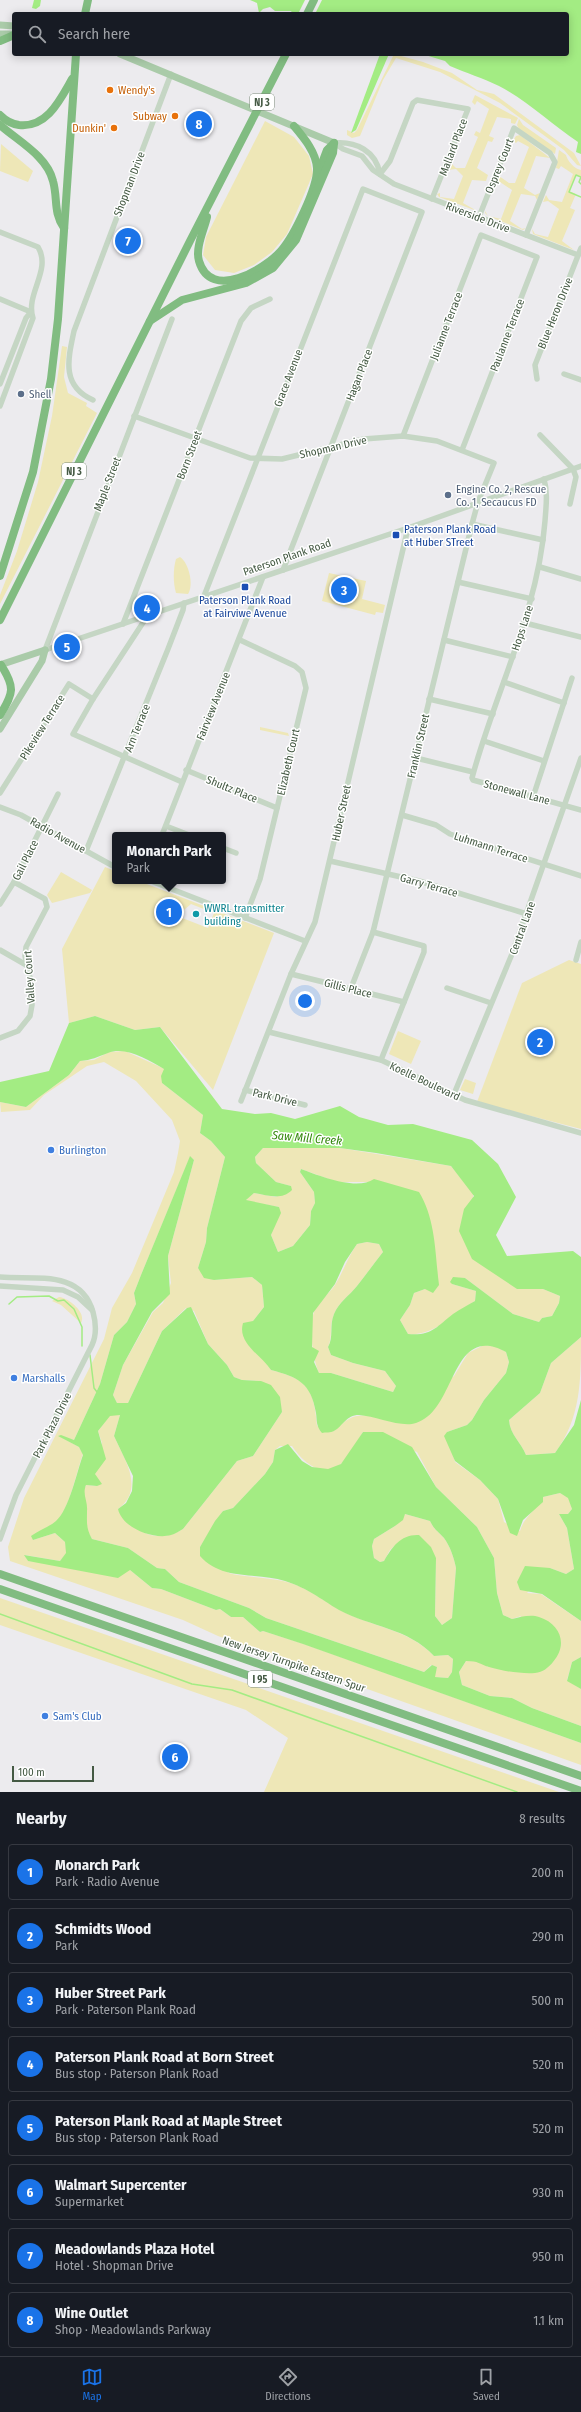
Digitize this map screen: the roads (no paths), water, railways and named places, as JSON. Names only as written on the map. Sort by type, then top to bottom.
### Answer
[{"type":"highway","points":[[85,12],[88,0]]},
{"type":"highway","points":[[308,12],[314,0]]},
{"type":"highway","points":[[0,41],[12,35]]},
{"type":"highway","points":[[0,576],[24,503],[46,408],[57,334],[76,56]]},
{"type":"highway","name":"NJ 3","points":[[0,620],[149,322],[211,204],[285,56]]},
{"type":"highway","points":[[0,115],[14,124],[24,125],[43,119],[58,103],[74,71]]},
{"type":"highway","points":[[0,126],[43,160],[49,169],[55,191],[57,218],[64,228]]},
{"type":"highway","points":[[294,126],[305,139],[315,158],[317,168],[313,187]]},
{"type":"highway","points":[[211,204],[199,245],[198,261],[202,268],[214,279],[230,280],[264,267],[282,249],[295,227],[313,187],[327,150],[334,143]]},
{"type":"highway","points":[[149,322],[182,300],[246,283],[264,274],[281,261],[303,227],[333,153],[334,143]]},
{"type":"highway","points":[[0,715],[9,701],[12,688],[10,680],[1,665]]},
{"type":"highway","name":"New Jersey Turnpike Eastern Spur","points":[[0,1574],[581,1776]]},
{"type":"highway","name":"I 95","points":[[0,1589],[581,1791]]},
{"type":"main road","points":[[0,25],[12,26]]},
{"type":"main road","points":[[0,30],[12,30]]},
{"type":"main road","points":[[0,34],[12,34]]},
{"type":"main road","points":[[125,56],[334,143]]},
{"type":"main road","points":[[0,729],[34,674],[45,650]]},
{"type":"main road","name":"Paterson Plank Road","points":[[1,665],[45,650]]},
{"type":"street","name":"Shopman Drive","points":[[92,400],[78,392],[70,379],[70,355],[74,331],[171,74]]},
{"type":"street","name":"Mallard Place","points":[[380,174],[390,161],[413,103],[417,100],[468,109],[432,199]]},
{"type":"street","name":"Osprey Court","points":[[479,217],[514,128],[550,153],[555,162],[526,235]]},
{"type":"street","points":[[334,143],[345,142],[369,152],[378,163],[380,174]]},
{"type":"street","name":"Riverside Drive","points":[[334,143],[343,149],[362,156],[373,170],[394,184],[578,255]]},
{"type":"street","name":"Grace Avenue","points":[[204,596],[256,459],[363,189],[391,200]]},
{"type":"street","name":"Hagan Place","points":[[283,570],[422,212],[391,200]]},
{"type":"street","points":[[0,232],[34,245],[42,253],[42,268],[31,302],[31,312],[33,318],[1,402]]},
{"type":"street","name":"Julianne Terrace","points":[[403,436],[481,235],[501,242]]},
{"type":"street","name":"Paulanne Terrace","points":[[462,450],[537,257],[501,242]]},
{"type":"street","name":"Blue Heron Drive","points":[[537,379],[534,371],[534,365],[581,248]]},
{"type":"street","points":[[0,299],[31,312]]},
{"type":"street","name":"Born Street","points":[[123,624],[242,319],[251,308],[270,299]]},
{"type":"street","points":[[0,384],[26,318],[31,312]]},
{"type":"street","name":"Maple Street","points":[[45,650],[172,319]]},
{"type":"street","points":[[0,366],[13,371]]},
{"type":"street","points":[[564,374],[581,380]]},
{"type":"street","name":"Shopman Drive","points":[[134,416],[195,440],[256,459],[282,459],[364,439],[403,436],[434,440],[494,463],[478,502]]},
{"type":"street","points":[[540,436],[573,469],[576,477],[570,504]]},
{"type":"street","name":"Paterson Plank Road","points":[[45,650],[408,528],[581,466]]},
{"type":"street","name":"Hops Lane","points":[[473,772],[525,623],[540,567],[547,488],[544,479]]},
{"type":"street","name":"Franklin Street","points":[[351,988],[373,932],[478,502]]},
{"type":"street","points":[[472,524],[543,540]]},
{"type":"street","name":"Huber Street","points":[[241,1101],[291,974],[305,941],[312,932],[408,528]]},
{"type":"street","points":[[540,567],[581,580]]},
{"type":"street","name":"Fairview Avenue","points":[[163,832],[186,770],[240,640],[262,577]]},
{"type":"street","points":[[458,582],[532,599]]},
{"type":"street","name":"Arn Terrace","points":[[86,851],[125,758],[182,612],[184,603]]},
{"type":"street","points":[[148,615],[93,698],[73,734],[182,782]]},
{"type":"street","points":[[525,623],[581,637]]},
{"type":"street","name":"Elizabeth Court","points":[[240,640],[295,666],[302,672],[306,688],[260,879],[245,918]]},
{"type":"street","points":[[444,640],[513,657]]},
{"type":"street","points":[[533,796],[572,678]]},
{"type":"street","points":[[504,682],[564,702]]},
{"type":"street","name":"Pikeview Terrace","points":[[0,793],[69,684],[93,698]]},
{"type":"street","points":[[430,699],[493,714]]},
{"type":"street","points":[[484,741],[544,760]]},
{"type":"street","name":"Stonewall Lane","points":[[416,758],[473,772],[473,780],[581,810]]},
{"type":"street","name":"Central Lane","points":[[454,1094],[527,914],[581,758]]},
{"type":"street","name":"Shultz Place","points":[[186,770],[277,808]]},
{"type":"street","name":"Gail Place","points":[[0,904],[14,882],[58,794]]},
{"type":"street","name":"Radio Avenue","points":[[0,807],[21,815],[112,865]]},
{"type":"street","name":"Luhmann Terrace","points":[[402,815],[436,824],[450,834],[581,876]]},
{"type":"street","points":[[166,826],[182,832]]},
{"type":"street","points":[[226,849],[236,853]]},
{"type":"street","name":"Garry Terrace","points":[[330,861],[388,874],[527,914]]},
{"type":"street","name":"Valley Court","points":[[0,1038],[18,1031],[30,1016],[32,1005],[28,966],[25,956],[26,946],[46,911],[47,905],[43,898],[14,882]]},
{"type":"street","points":[[159,884],[305,941]]},
{"type":"street","points":[[373,932],[424,946],[381,1060]]},
{"type":"street","points":[[576,960],[581,942]]},
{"type":"street","points":[[0,950],[28,966]]},
{"type":"street","name":"Gillis Place","points":[[291,974],[404,1002]]},
{"type":"street","points":[[447,988],[491,1003]]},
{"type":"street","name":"Koelle Boulevard","points":[[269,1032],[381,1060],[465,1100],[581,1133]]},
{"type":"street","name":"Park Drive","points":[[246,1090],[304,1105]]},
{"type":"street","points":[[2,1277],[1,1286],[63,1290],[78,1297],[92,1310]]},
{"type":"street","name":"Park Plaza Drive","points":[[0,1539],[16,1495],[92,1345],[96,1328],[89,1300],[84,1294],[64,1281],[2,1277]]},
{"type":"water","points":[[34,0],[41,0],[40,6],[36,9],[32,8]]},
{"type":"water","points":[[250,0],[581,0],[581,154],[576,152],[578,142],[510,92],[493,83],[450,66],[445,61],[429,56],[569,56],[569,12],[292,12],[275,11],[270,7],[259,12],[257,3]]},
{"type":"water","points":[[379,56],[388,56],[356,130],[351,133]]},
{"type":"water","name":"Saw Mill Creek","points":[[95,1016],[135,1030],[160,1027],[222,1109],[255,1114],[271,1113],[295,1119],[340,1106],[359,1117],[388,1125],[413,1124],[472,1140],[498,1164],[516,1197],[496,1235],[507,1256],[573,1251],[581,1257],[581,1337],[551,1363],[540,1393],[509,1420],[511,1430],[526,1455],[555,1453],[574,1425],[581,1400],[581,1621],[542,1594],[520,1590],[517,1582],[525,1566],[550,1568],[566,1574],[574,1569],[567,1528],[559,1514],[568,1514],[572,1509],[568,1498],[560,1493],[543,1497],[543,1502],[523,1520],[517,1536],[510,1533],[498,1499],[480,1480],[455,1461],[444,1436],[447,1432],[467,1425],[472,1420],[484,1400],[506,1373],[509,1362],[506,1352],[488,1346],[474,1349],[464,1358],[439,1403],[429,1415],[416,1423],[403,1424],[355,1415],[333,1432],[322,1433],[318,1426],[314,1403],[307,1388],[289,1375],[271,1370],[243,1337],[243,1323],[253,1321],[264,1307],[262,1285],[252,1277],[214,1280],[204,1278],[198,1268],[206,1242],[207,1228],[225,1157],[211,1141],[200,1133],[203,1115],[162,1083],[161,1076],[164,1069],[137,1055],[122,1051],[115,1051],[80,1061],[69,1075],[26,1107],[0,1102],[0,1082],[49,1071],[69,1023]],"holes":[[[263,1148],[340,1148],[451,1166],[474,1196],[464,1209],[459,1231],[472,1259],[517,1289],[543,1289],[560,1296],[559,1303],[552,1316],[542,1318],[539,1322],[513,1314],[465,1278],[453,1277],[450,1282],[452,1284],[476,1291],[475,1301],[456,1312],[433,1330],[423,1334],[408,1334],[400,1320],[410,1305],[414,1293],[425,1289],[433,1293],[439,1285],[432,1226],[425,1203],[419,1192],[374,1179],[367,1182],[348,1183],[301,1169],[300,1172],[314,1192],[315,1203],[311,1211],[310,1225],[293,1246],[278,1252],[271,1235],[281,1213],[279,1207],[246,1200],[254,1193],[279,1196],[292,1190],[291,1186],[276,1182],[256,1163],[255,1157]],[[367,1242],[379,1244],[383,1252],[357,1286],[336,1310],[333,1318],[331,1339],[328,1347],[331,1355],[353,1363],[385,1371],[396,1386],[393,1392],[331,1373],[319,1373],[314,1362],[319,1351],[312,1347],[313,1313],[335,1284],[345,1262],[357,1244]]]},
{"type":"water","points":[[190,1156],[194,1160],[168,1256],[170,1294],[152,1312],[123,1365],[113,1395],[117,1403],[128,1403],[162,1331],[187,1308],[191,1307],[208,1344],[227,1365],[234,1377],[242,1380],[261,1381],[271,1385],[280,1397],[282,1412],[253,1456],[237,1461],[183,1529],[172,1535],[164,1536],[156,1536],[140,1531],[132,1527],[121,1516],[118,1509],[126,1503],[132,1491],[133,1476],[114,1436],[120,1415],[110,1416],[98,1431],[106,1459],[95,1474],[102,1484],[97,1486],[86,1485],[85,1489],[87,1525],[92,1539],[128,1548],[157,1568],[165,1569],[179,1582],[249,1608],[266,1618],[424,1672],[432,1665],[437,1667],[435,1677],[448,1678],[452,1672],[453,1659],[448,1655],[434,1656],[413,1639],[351,1616],[293,1584],[274,1578],[229,1573],[209,1564],[200,1556],[200,1547],[215,1521],[223,1511],[233,1508],[265,1474],[273,1462],[275,1450],[288,1444],[302,1461],[312,1467],[328,1469],[341,1464],[363,1432],[383,1432],[412,1447],[436,1487],[477,1527],[494,1558],[497,1593],[503,1615],[512,1619],[529,1616],[539,1617],[547,1620],[553,1625],[560,1636],[561,1642],[558,1655],[543,1671],[535,1673],[512,1672],[476,1662],[466,1661],[459,1672],[462,1685],[490,1696],[512,1698],[532,1708],[581,1726],[581,1743],[303,1644],[263,1631],[260,1632],[243,1617],[231,1617],[220,1609],[216,1610],[161,1589],[152,1588],[130,1570],[118,1578],[28,1561],[24,1555],[60,1561],[66,1553],[65,1542],[55,1533],[33,1540],[31,1536],[56,1521],[61,1516],[69,1500],[83,1455],[79,1447],[58,1436],[61,1435],[74,1440],[100,1384],[114,1335],[127,1322],[136,1304],[134,1293]],"holes":[[[405,1514],[430,1521],[448,1545],[456,1568],[452,1618],[442,1625],[435,1616],[436,1558],[431,1547],[419,1535],[413,1535],[398,1542],[384,1561],[380,1562],[374,1558],[372,1546],[374,1539],[403,1520]]]},
{"type":"water","points":[[581,1657],[581,1689],[567,1681],[572,1662]]},
{"type":"waterway","points":[[581,184],[579,182],[581,177],[576,175],[569,192],[581,197]]},
{"type":"waterway","points":[[9,1304],[17,1297],[49,1296],[58,1301],[64,1300],[74,1309],[82,1327],[82,1346]]},
{"type":"waterway","points":[[90,1355],[94,1388],[97,1392]]},
{"type":"waterway","points":[[0,1614],[192,1684],[232,1690],[517,1792]]},
{"type":"place","name":"Wendy's","points":[[110,90]]},
{"type":"place","name":"Subway","points":[[175,116]]},
{"type":"place","name":"Wine Outlet","points":[[199,124]]},
{"type":"place","name":"Dunkin'","points":[[114,128]]},
{"type":"place","name":"Meadowlands Plaza Hotel","points":[[128,241]]},
{"type":"place","name":"Shell","points":[[21,394]]},
{"type":"place","name":"Engine Co. 2, Rescue Co. 1, Secaucus FD","points":[[448,495]]},
{"type":"place","name":"Paterson Plank Road at Huber STreet","points":[[396,535]]},
{"type":"place","name":"Paterson Plank Road at Fairviwe Avenue","points":[[245,587]]},
{"type":"place","name":"Huber Street Park","points":[[344,590]]},
{"type":"place","name":"Paterson Plank Road at Born Street","points":[[147,608]]},
{"type":"place","name":"Paterson Plank Road at Maple Street","points":[[67,647]]},
{"type":"place","name":"Monarch Park","points":[[169,912]]},
{"type":"place","name":"WWRL transmitter building","points":[[196,914]]},
{"type":"place","name":"Schmidts Wood","points":[[540,1042]]},
{"type":"place","name":"Burlington","points":[[51,1150]]},
{"type":"place","name":"Marshalls","points":[[14,1378]]},
{"type":"place","name":"Sam's Club","points":[[45,1716]]},
{"type":"place","name":"Walmart Supercenter","points":[[175,1757]]}]
